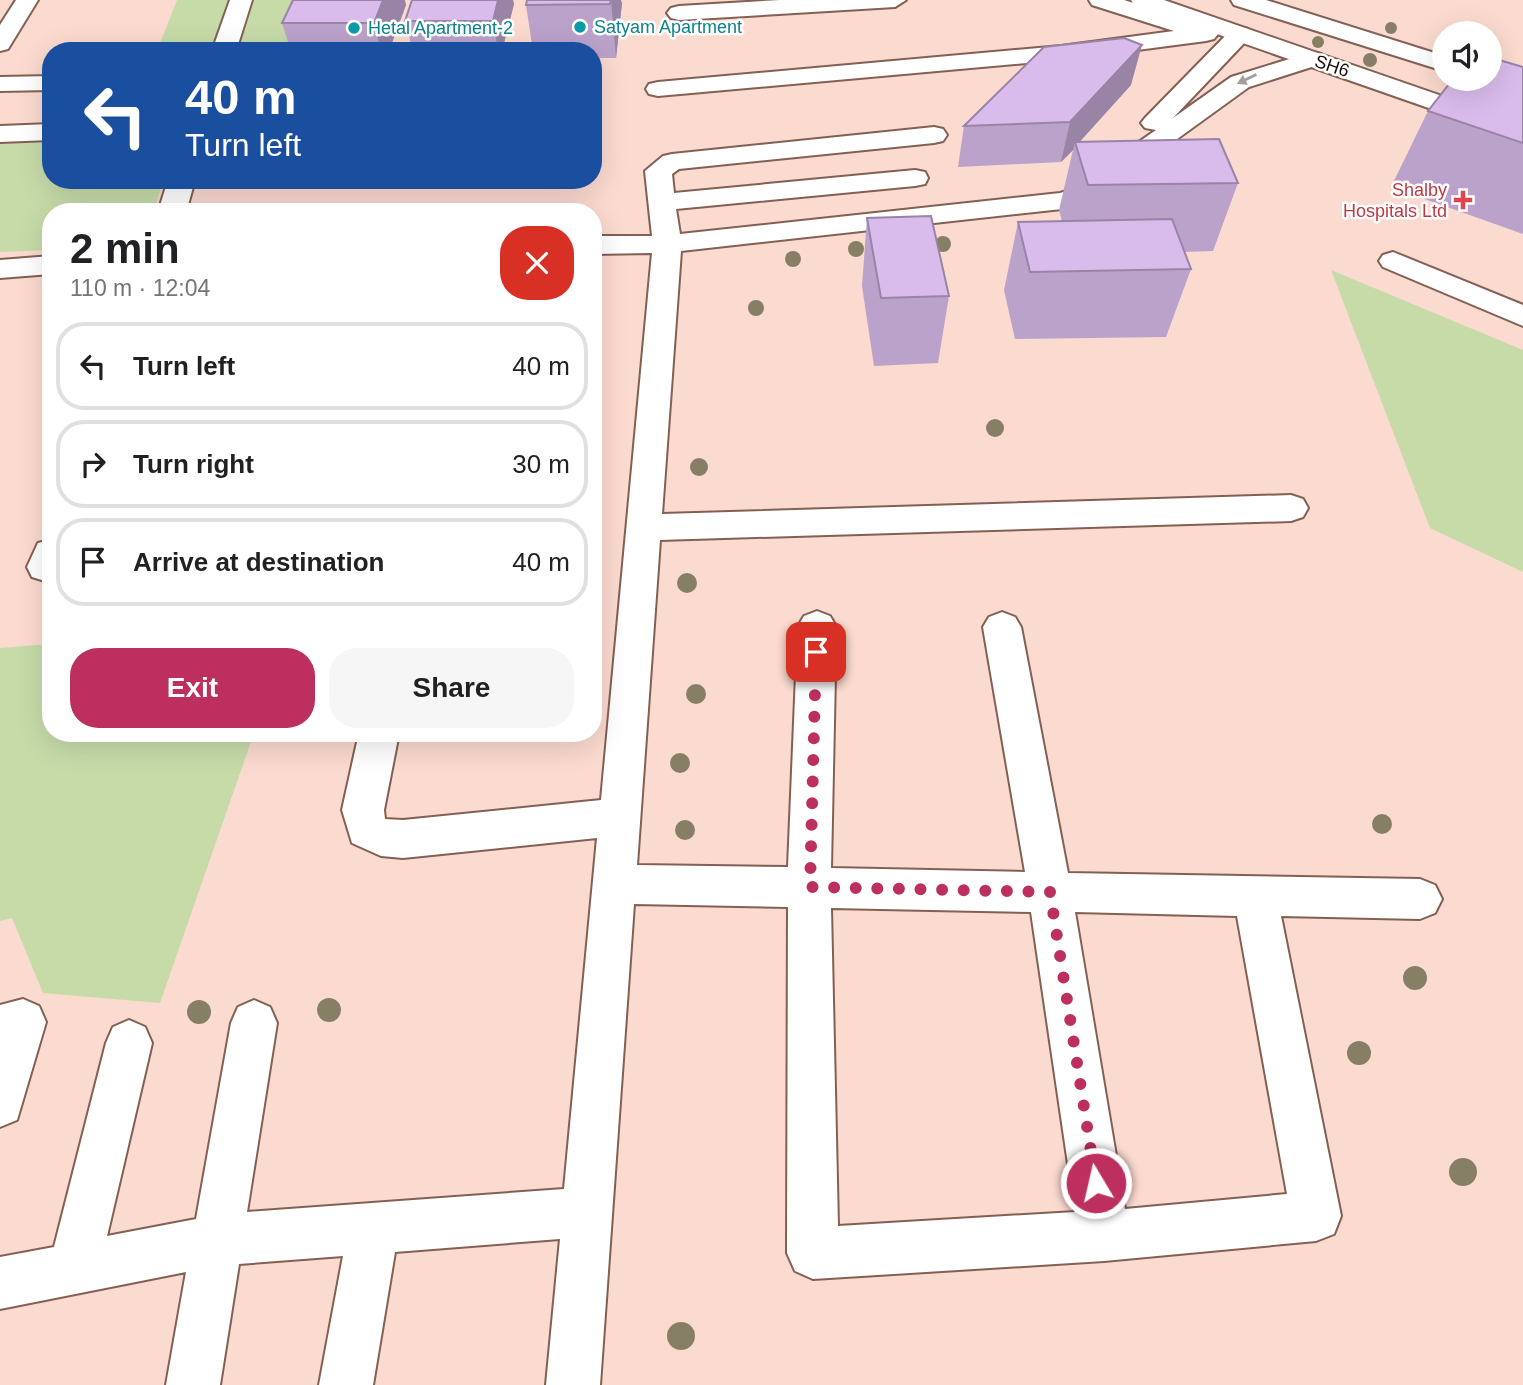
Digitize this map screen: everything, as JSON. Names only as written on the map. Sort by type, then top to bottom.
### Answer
[{"type":"street","points":[[0,44],[27,0]]},
{"type":"street","points":[[227,42],[241,0]]},
{"type":"street","points":[[679,13],[895,0]]},
{"type":"street","points":[[1100,0],[1206,34],[1235,38]]},
{"type":"street","name":"SH6","points":[[1142,0],[1235,38],[1312,59],[1523,133]]},
{"type":"street","points":[[1174,0],[1523,126]]},
{"type":"street","points":[[1242,0],[1432,60]]},
{"type":"street","points":[[1219,1],[1432,73]]},
{"type":"street","points":[[658,89],[1061,53],[1206,34]]},
{"type":"street","points":[[1095,186],[1235,38]]},
{"type":"street","points":[[602,245],[667,244],[1062,201],[1080,196],[1095,186],[1240,82],[1312,59]]},
{"type":"street","points":[[0,84],[42,83]]},
{"type":"street","points":[[0,134],[42,132]]},
{"type":"street","points":[[573,1385],[667,244],[658,171],[672,162],[934,135]]},
{"type":"street","points":[[661,202],[915,178]]},
{"type":"street","points":[[1393,261],[1523,316]]},
{"type":"street","points":[[0,269],[42,266]]},
{"type":"street","points":[[643,528],[1291,508]]},
{"type":"street","points":[[817,626],[810,887],[813,1253],[1104,1236],[1316,1216],[1255,895]]},
{"type":"street","points":[[1002,627],[1050,892],[1104,1236]]},
{"type":"street","points":[[377,742],[363,810],[367,830],[381,837],[403,839],[619,817]]},
{"type":"street","points":[[614,884],[1420,899]]},
{"type":"street","points":[[0,1028],[23,1023],[0,1103]]},
{"type":"street","points":[[193,1385],[254,1023]]},
{"type":"street","points":[[74,1269],[129,1043]]},
{"type":"street","points":[[0,1283],[218,1240],[587,1212]]},
{"type":"street","points":[[346,1385],[373,1229]]},
{"type":"green space","points":[[177,0],[311,0],[291,42],[161,42]]},
{"type":"green space","points":[[42,142],[42,189],[160,189],[157,203],[42,203],[42,250],[0,252],[0,144]]},
{"type":"green space","points":[[1331,270],[1523,350],[1523,572],[1430,528]]},
{"type":"green space","points":[[42,645],[42,742],[251,742],[160,1003],[43,993],[12,918],[0,921],[0,648]]},
{"type":"building","points":[[293,0],[383,0],[374,23],[282,23]]},
{"type":"building","points":[[412,0],[498,0],[493,21],[405,21]]},
{"type":"building","points":[[527,0],[611,0],[610,4],[526,5]]},
{"type":"building","points":[[1124,38],[1142,45],[1070,122],[964,126],[1044,47]]},
{"type":"building","points":[[1502,61],[1523,67],[1523,143],[1428,111],[1444,91],[1502,91]]},
{"type":"building","points":[[1219,139],[1238,183],[1088,185],[1075,142]]},
{"type":"building","points":[[931,216],[949,296],[881,298],[867,218]]},
{"type":"building","points":[[1172,219],[1191,269],[1030,272],[1018,222]]},
{"type":"place","name":"Satyam Apartment","points":[[580,27]]},
{"type":"place","name":"Hetal Apartment-2","points":[[354,28]]},
{"type":"place","name":"Shalby Hospitals Ltd","points":[[1463,200]]},
{"type":"route","points":[[816,652],[810,887],[1050,892],[1096,1183]]}]
